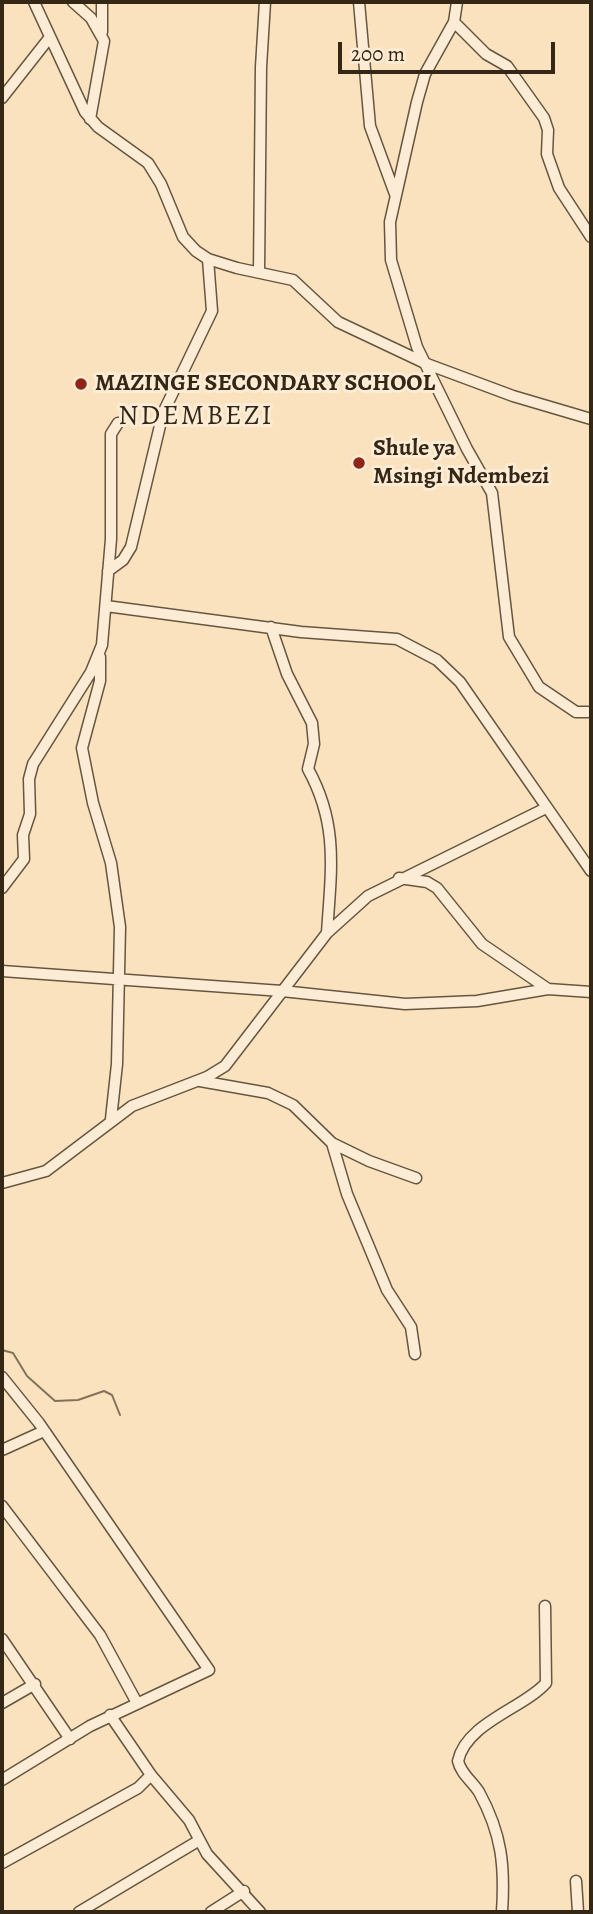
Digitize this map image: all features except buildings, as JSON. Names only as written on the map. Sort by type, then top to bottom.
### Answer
[{"type":"street","points":[[34,2],[75,95],[90,119],[148,163],[161,184],[183,237],[208,259],[293,280],[338,321],[427,364],[513,396],[591,419]]},
{"type":"street","points":[[73,2],[102,32]]},
{"type":"street","points":[[90,119],[104,44],[102,2]]},
{"type":"street","points":[[259,272],[261,67],[265,2]]},
{"type":"street","points":[[359,2],[370,126],[395,194]]},
{"type":"street","points":[[457,2],[454,22],[425,74],[395,194],[388,241],[391,260],[406,319],[467,450],[492,493],[509,637],[540,687],[576,712],[591,712]]},
{"type":"street","points":[[454,22],[486,54],[510,69],[544,118],[548,130],[548,154],[559,188],[591,237]]},
{"type":"street","points":[[2,98],[50,37]]},
{"type":"street","points":[[108,571],[123,560],[131,547],[163,412],[211,313],[208,259]]},
{"type":"street","points":[[111,1119],[117,1064],[120,927],[116,885],[82,748],[100,681],[99,654],[108,571],[111,434],[118,423]]},
{"type":"street","points":[[106,606],[397,639],[437,660],[450,671],[476,704],[591,872]]},
{"type":"street","points":[[271,626],[287,674],[312,723],[314,736],[307,764],[323,798],[329,821],[327,933]]},
{"type":"street","points":[[2,888],[24,856],[23,835],[30,814],[29,779],[33,764],[99,654]]},
{"type":"street","points":[[2,1183],[37,1175],[56,1166],[111,1119],[146,1099],[199,1080],[233,1059],[327,933],[368,896],[399,878],[546,808]]},
{"type":"street","points":[[399,878],[427,882],[437,888],[482,944],[548,989]]},
{"type":"street","points":[[2,971],[405,1004],[477,1001],[548,989],[591,992]]},
{"type":"street","points":[[199,1080],[252,1089],[283,1100],[293,1105],[332,1143],[369,1161],[416,1178]]},
{"type":"street","points":[[332,1143],[347,1194],[384,1283],[411,1327],[415,1354]]},
{"type":"street","points":[[2,1377],[44,1431],[209,1667],[208,1671],[110,1715],[2,1780]]},
{"type":"street","points":[[2,1450],[44,1431]]},
{"type":"street","points":[[2,1506],[106,1644],[137,1703]]},
{"type":"street","points":[[502,1912],[505,1869],[494,1828],[477,1789],[462,1771],[458,1760],[465,1745],[478,1733],[546,1683],[545,1606]]},
{"type":"street","points":[[2,1639],[70,1739]]},
{"type":"street","points":[[2,1703],[34,1684]]},
{"type":"street","points":[[110,1715],[150,1775],[184,1814],[198,1841],[260,1912]]},
{"type":"street","points":[[2,1863],[138,1788],[150,1775]]},
{"type":"street","points":[[79,1912],[198,1841]]},
{"type":"street","points":[[576,1881],[578,1909],[591,1905]]},
{"type":"street","points":[[211,1912],[244,1891]]},
{"type":"waterway","points":[[2,1350],[13,1353],[27,1376],[55,1401],[78,1400],[104,1391],[112,1395],[120,1415]]},
{"type":"place","name":"MAZINGE SECONDARY SCHOOL","points":[[81,384]]},
{"type":"place","name":"Shule ya Msingi Ndembezi","points":[[359,463]]},
{"type":"district","name":"NDEMBEZI","points":[[196,417]]}]
